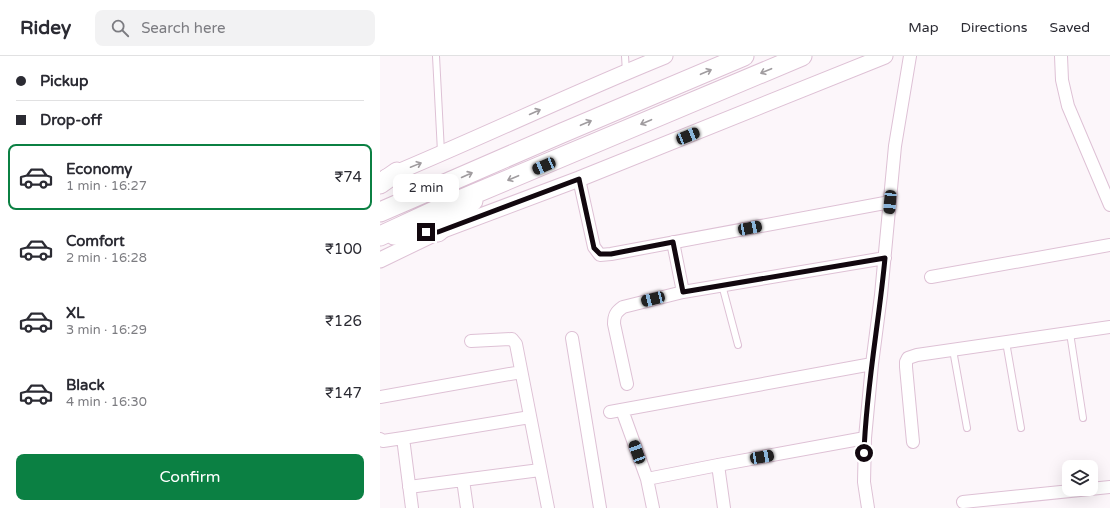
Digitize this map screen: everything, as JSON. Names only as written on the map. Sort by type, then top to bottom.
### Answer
[{"type":"highway","points":[[380,212],[744,56]]},
{"type":"highway","points":[[380,235],[802,56]]},
{"type":"highway","points":[[380,184],[388,176]]},
{"type":"highway","points":[[380,235],[438,232],[485,190]]},
{"type":"street","points":[[388,176],[665,56]]},
{"type":"street","points":[[380,260],[438,232],[579,179],[886,56]]},
{"type":"street","points":[[868,508],[864,482],[865,438],[872,364],[885,258],[894,146],[910,56]]},
{"type":"street","points":[[1061,56],[1062,80],[1068,106],[1110,205]]},
{"type":"street","points":[[579,179],[594,248],[600,254],[611,254],[890,202]]},
{"type":"street","points":[[673,242],[683,292]]},
{"type":"street","points":[[931,277],[1110,245]]},
{"type":"street","points":[[628,384],[614,324],[614,316],[624,307],[683,292],[885,258]]},
{"type":"street","points":[[913,442],[906,362],[908,358],[912,356],[1110,327]]},
{"type":"street","points":[[572,338],[600,508]]},
{"type":"street","points":[[471,341],[512,339],[516,344],[548,508]]},
{"type":"street","points":[[610,412],[872,364]]},
{"type":"street","points":[[380,397],[521,372]]},
{"type":"street","points":[[622,410],[647,479],[653,508]]},
{"type":"street","points":[[380,439],[383,441],[530,417]]},
{"type":"street","points":[[403,438],[412,508]]},
{"type":"street","points":[[647,479],[865,438]]},
{"type":"street","points":[[718,465],[724,508]]},
{"type":"street","points":[[409,487],[540,470]]},
{"type":"street","points":[[463,480],[467,508]]},
{"type":"street","points":[[963,502],[1110,487]]},
{"type":"lane","points":[[436,56],[441,154]]},
{"type":"lane","points":[[625,56],[626,72]]},
{"type":"lane","points":[[722,285],[738,345]]},
{"type":"lane","points":[[1070,333],[1083,418]]},
{"type":"lane","points":[[1006,342],[1021,428]]},
{"type":"lane","points":[[953,350],[967,428]]},
{"type":"route","points":[[426,232],[438,232],[579,179],[594,248],[600,254],[611,254],[673,242],[683,292],[885,258],[872,364],[864,453]]}]
